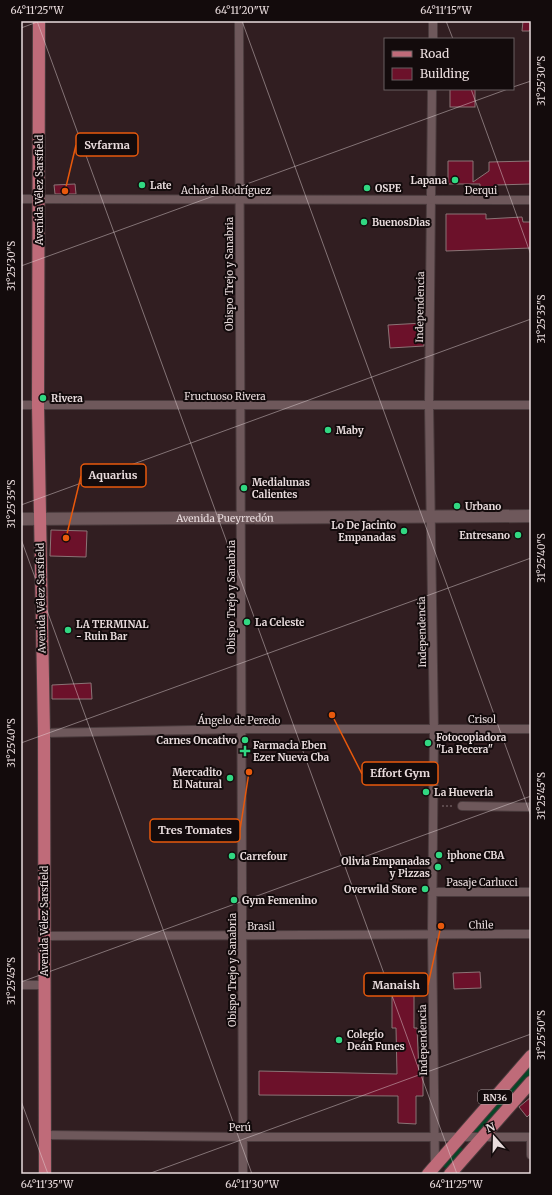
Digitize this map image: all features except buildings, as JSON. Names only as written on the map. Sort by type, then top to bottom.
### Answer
[{"type":"main road","name":"Avenida Vélez Sarsfield","points":[[39,21],[38,405],[44,732],[43,985],[45,1174]]},
{"type":"main road","name":"Avenida Pueyrredón","points":[[21,519],[241,519],[531,516]]},
{"type":"main road","name":"RN36","points":[[433,1171],[459,1137],[531,1056]]},
{"type":"main road","name":"RN36","points":[[450,1174],[531,1082]]},
{"type":"street","name":"Obispo Trejo y Sanabria","points":[[239,21],[239,406],[241,519],[240,729],[243,936],[243,1174]]},
{"type":"street","points":[[433,21],[433,38]]},
{"type":"street","name":"Independencia","points":[[432,90],[429,405],[434,730],[432,806],[432,935],[435,1137],[433,1171]]},
{"type":"street","name":"Achával Rodríguez","points":[[21,200],[432,201]]},
{"type":"street","name":"Derqui","points":[[432,201],[531,200]]},
{"type":"street","name":"Fructuoso Rivera","points":[[21,405],[531,405]]},
{"type":"street","name":"Ángelo de Peredo","points":[[44,732],[240,729],[434,730]]},
{"type":"street","name":"Crisol","points":[[434,730],[531,729]]},
{"type":"street","points":[[462,806],[531,807]]},
{"type":"street","name":"Pasaje Carlucci","points":[[432,892],[531,892]]},
{"type":"street","name":"Chile","points":[[432,935],[531,934]]},
{"type":"street","name":"Brasil","points":[[43,936],[432,935]]},
{"type":"street","points":[[21,985],[43,985]]},
{"type":"street","name":"Perú","points":[[45,1135],[242,1138],[531,1137]]},
{"type":"street","points":[[531,1137],[531,1155]]},
{"type":"path","points":[[432,806],[462,806]]},
{"type":"green space","points":[[531,1060],[531,1076],[476,1137],[470,1132]]},
{"type":"green space","points":[[459,1146],[464,1150],[449,1170],[442,1166]]},
{"type":"place","name":"Lapana","points":[[455,180]]},
{"type":"place","name":"Late","points":[[142,185]]},
{"type":"place","name":"OSPE","points":[[367,188]]},
{"type":"place","name":"Svfarma","points":[[65,191]]},
{"type":"place","name":"BuenosDias","points":[[364,222]]},
{"type":"place","name":"Rivera","points":[[43,398]]},
{"type":"place","name":"Maby","points":[[328,430]]},
{"type":"place","name":"Medialunas Calientes","points":[[244,488]]},
{"type":"place","name":"Urbano","points":[[457,506]]},
{"type":"place","name":"Lo De Jacinto Empanadas","points":[[404,531]]},
{"type":"place","name":"Entresano","points":[[518,535]]},
{"type":"place","name":"Aquarius","points":[[66,538]]},
{"type":"place","name":"La Celeste","points":[[247,622]]},
{"type":"place","name":"LA TERMINAL - Ruin Bar","points":[[68,630]]},
{"type":"place","name":"Effort Gym","points":[[332,715]]},
{"type":"place","name":"Carnes Oncativo","points":[[245,740]]},
{"type":"place","name":"Fotocopiadora \"La Pecera\"","points":[[428,743]]},
{"type":"place","name":"Farmacia Eben Ezer Nueva Cba","points":[[245,751]]},
{"type":"place","name":"Tres Tomates","points":[[249,772]]},
{"type":"place","name":"Mercadito El Natural","points":[[230,778]]},
{"type":"place","name":"La Hueveria","points":[[426,792]]},
{"type":"place","name":"iphone CBA","points":[[439,855]]},
{"type":"place","name":"Carrefour","points":[[232,856]]},
{"type":"place","name":"Olivia Empanadas y Pizzas","points":[[438,867]]},
{"type":"place","name":"Overwild Store","points":[[425,889]]},
{"type":"place","name":"Gym Femenino","points":[[234,900]]},
{"type":"place","name":"Manaish","points":[[441,926]]},
{"type":"place","name":"Colegio Deán Funes","points":[[339,1040]]}]
